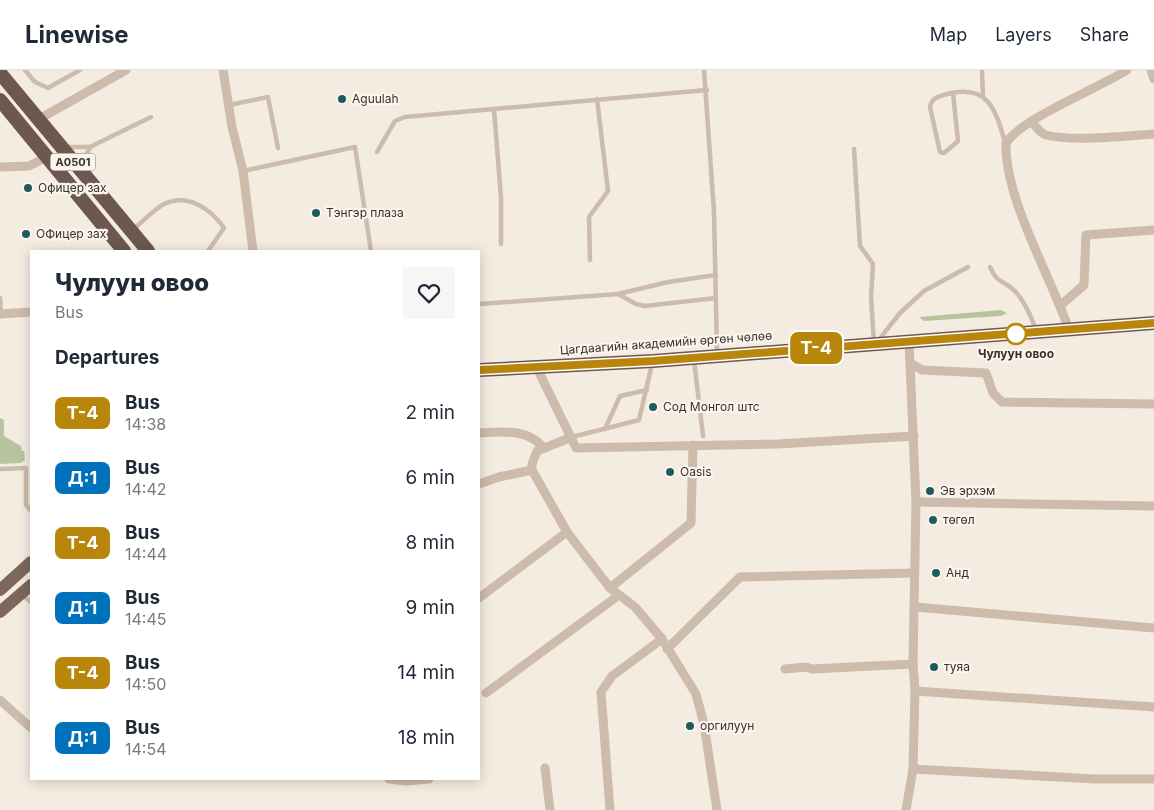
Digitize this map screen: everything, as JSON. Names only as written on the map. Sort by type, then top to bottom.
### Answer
[{"type":"highway","name":"A0501","points":[[0,73],[147,250]]},
{"type":"highway","name":"A0501","points":[[0,100],[123,250]]},
{"type":"highway","name":"Цагдаагийн академийн өргөн чөлөө","points":[[480,370],[653,361],[1154,323]]},
{"type":"main road","points":[[0,590],[30,563]]},
{"type":"main road","points":[[0,612],[26,598]]},
{"type":"street","points":[[38,119],[126,70]]},
{"type":"street","points":[[223,70],[243,170],[253,250]]},
{"type":"street","points":[[1069,330],[1061,305],[1016,199],[1009,170],[1006,143],[1013,134],[1032,122],[1127,70]]},
{"type":"street","points":[[1151,70],[1154,79]]},
{"type":"street","points":[[1032,122],[1040,132],[1047,135],[1078,137],[1154,134]]},
{"type":"street","points":[[0,167],[29,166],[47,158]]},
{"type":"street","points":[[1061,305],[1084,285],[1084,239],[1086,235],[1154,230]]},
{"type":"street","points":[[0,314],[30,312]]},
{"type":"street","points":[[906,810],[913,769],[915,691],[913,664],[916,502],[909,341]]},
{"type":"street","points":[[910,363],[922,370],[986,373],[992,393],[1002,402],[1154,404]]},
{"type":"street","points":[[536,366],[542,382],[576,448],[778,444],[914,436]]},
{"type":"street","points":[[480,433],[523,434],[534,438],[543,447]]},
{"type":"street","points":[[572,437],[543,447],[534,456],[532,470],[567,532],[610,588],[635,607],[662,639],[666,649],[696,694],[704,724],[717,810]]},
{"type":"street","points":[[610,588],[691,523],[693,445]]},
{"type":"street","points":[[480,484],[499,477],[532,470]]},
{"type":"street","points":[[916,502],[1154,506]]},
{"type":"street","points":[[480,597],[567,532]]},
{"type":"street","points":[[666,649],[740,576],[914,573]]},
{"type":"street","points":[[486,694],[619,595]]},
{"type":"street","points":[[915,607],[1154,628]]},
{"type":"street","points":[[610,810],[601,692],[612,676],[662,639]]},
{"type":"street","points":[[785,670],[806,667],[812,669],[913,664]]},
{"type":"street","points":[[915,691],[1154,707]]},
{"type":"street","points":[[0,700],[30,727]]},
{"type":"street","points":[[545,768],[550,810]]},
{"type":"street","points":[[913,769],[1096,779],[1154,779]]},
{"type":"street","points":[[398,780],[418,780]]},
{"type":"lane","points":[[25,70],[35,82],[48,88],[80,70]]},
{"type":"lane","points":[[704,70],[707,90],[716,275],[717,356]]},
{"type":"lane","points":[[982,70],[983,96]]},
{"type":"lane","points":[[377,152],[395,121],[405,117],[707,90]]},
{"type":"lane","points":[[953,93],[958,140],[944,153],[940,152],[937,146],[930,107],[931,101],[935,97],[953,93],[977,92],[983,96],[996,113],[1006,143]]},
{"type":"lane","points":[[229,105],[268,97],[278,148]]},
{"type":"lane","points":[[590,260],[589,217],[608,191],[597,100]]},
{"type":"lane","points":[[494,109],[501,198],[501,244]]},
{"type":"lane","points":[[61,147],[90,147],[150,117]]},
{"type":"lane","points":[[79,170],[90,147]]},
{"type":"lane","points":[[243,170],[355,147],[371,250]]},
{"type":"lane","points":[[854,149],[860,246],[873,264],[871,296],[874,344]]},
{"type":"lane","points":[[130,231],[164,204],[190,200],[219,221],[224,228],[209,250]]},
{"type":"lane","points":[[874,344],[900,313],[924,290],[968,267]]},
{"type":"lane","points":[[990,267],[996,280],[1013,290],[1027,308],[1038,333]]},
{"type":"lane","points":[[480,304],[618,294],[668,282],[716,275]]},
{"type":"lane","points":[[618,294],[636,304],[645,306],[716,298]]},
{"type":"lane","points":[[0,298],[0,314]]},
{"type":"lane","points":[[694,358],[703,436]]},
{"type":"lane","points":[[572,437],[639,420],[653,361]]},
{"type":"lane","points":[[605,429],[620,396],[647,390]]},
{"type":"lane","points":[[0,469],[26,468],[26,505],[30,510]]},
{"type":"green space","points":[[1001,310],[1007,313],[1001,316],[924,321],[919,317]]},
{"type":"green space","points":[[0,418],[4,420],[4,436],[21,446],[22,451],[24,451],[25,460],[21,463],[0,464]]},
{"type":"bus line","name":"Т-4","points":[[480,370],[653,361],[1154,323]]},
{"type":"place","name":"Aguulah","points":[[342,99]]},
{"type":"place","name":"Офицер зах","points":[[28,188]]},
{"type":"place","name":"Тэнгэр плаза","points":[[316,213]]},
{"type":"place","name":"ОФицер зах","points":[[26,234]]},
{"type":"place","name":"Чулуун овоо","points":[[1016,334]]},
{"type":"place","name":"Сод Монгол штс","points":[[653,407]]},
{"type":"place","name":"Oasis","points":[[670,472]]},
{"type":"place","name":"Эв эрхэм","points":[[930,491]]},
{"type":"place","name":"төгөл","points":[[933,520]]},
{"type":"place","name":"Анд","points":[[936,573]]},
{"type":"place","name":"туяа","points":[[934,667]]},
{"type":"place","name":"оргилуун","points":[[690,726]]}]
